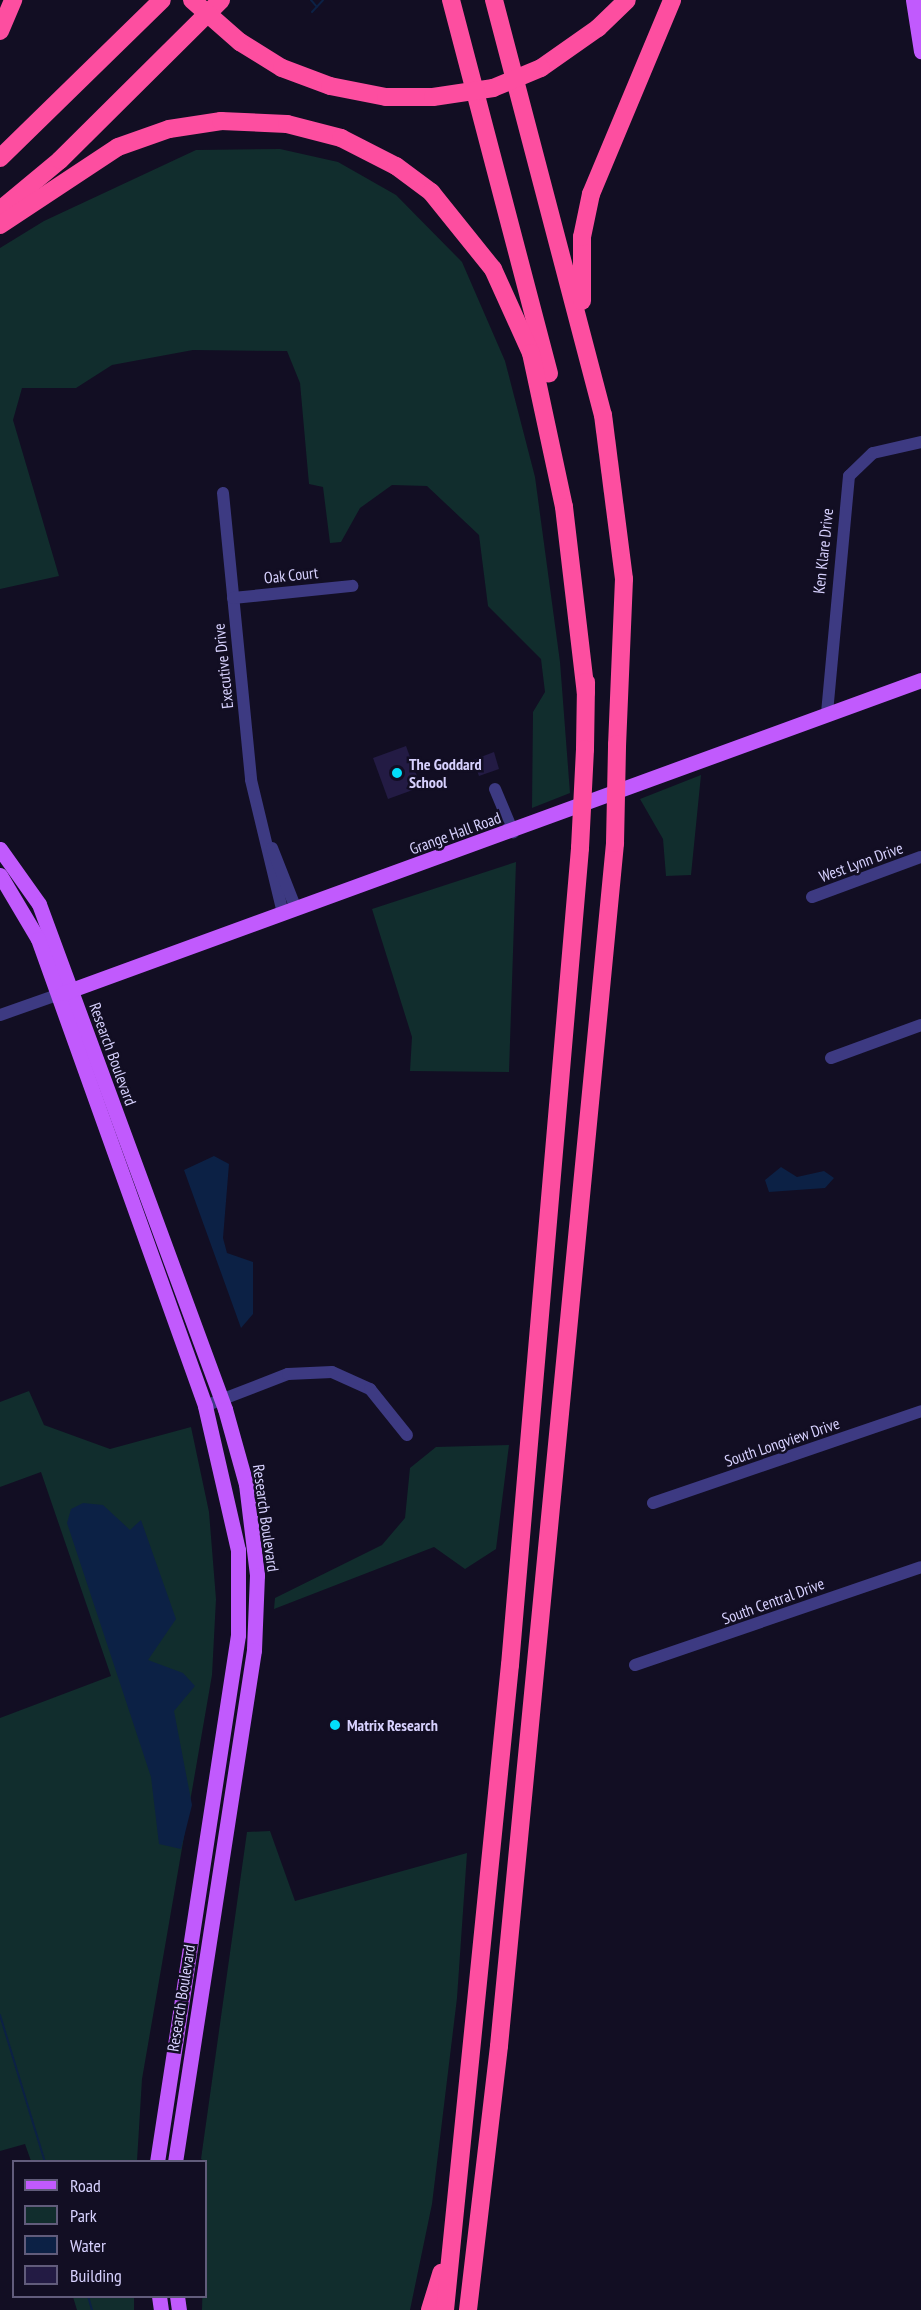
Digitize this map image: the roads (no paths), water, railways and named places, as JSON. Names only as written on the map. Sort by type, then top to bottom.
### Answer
[{"type":"highway","points":[[0,31],[13,0]]},
{"type":"highway","points":[[72,91],[147,0]]},
{"type":"highway","points":[[0,158],[72,91],[162,0]]},
{"type":"highway","points":[[192,0],[240,42],[282,68],[330,86],[386,97],[433,98],[493,88],[541,68],[598,28],[627,0]]},
{"type":"highway","points":[[0,210],[60,160],[221,0]]},
{"type":"highway","points":[[445,2310],[458,2213],[580,849],[586,693],[577,542],[561,435],[527,284],[451,0]]},
{"type":"highway","points":[[484,0],[586,378],[614,557],[620,678]]},
{"type":"highway","points":[[468,2310],[499,2046],[615,843],[624,579],[617,507],[582,333],[494,0]]},
{"type":"highway","points":[[582,333],[582,237],[591,194],[672,0]]},
{"type":"highway","points":[[0,225],[118,147],[169,129],[221,121],[287,124],[341,138],[396,166],[431,192],[481,249],[531,353],[564,507],[586,693]]},
{"type":"highway","points":[[430,2310],[458,2213]]},
{"type":"main road","points":[[913,0],[921,51]]},
{"type":"main road","name":"Grange Hall Road","points":[[64,993],[513,832],[826,713],[921,680]]},
{"type":"main road","name":"Research Boulevard","points":[[0,849],[39,904],[64,993],[205,1406],[231,1502],[238,1635],[157,2160]]},
{"type":"main road","name":"Research Boulevard","points":[[0,875],[38,939],[64,993],[221,1398],[246,1484],[257,1600],[247,1701],[175,2160]]},
{"type":"street","name":"Ken Klare Drive","points":[[826,713],[849,476],[873,453],[921,441]]},
{"type":"street","name":"Executive Drive","points":[[223,493],[252,780],[264,834],[290,911]]},
{"type":"street","name":"Oak Court","points":[[233,598],[352,586]]},
{"type":"street","points":[[495,789],[513,832]]},
{"type":"street","name":"West Lynn Drive","points":[[812,897],[921,857]]},
{"type":"street","name":"Grange Hall Road","points":[[0,1016],[64,993]]},
{"type":"street","points":[[831,1059],[921,1025]]},
{"type":"street","points":[[205,1406],[288,1374],[332,1372],[370,1389],[407,1435]]},
{"type":"street","name":"South Longview Drive","points":[[653,1503],[921,1411]]},
{"type":"street","name":"South Central Drive","points":[[635,1665],[921,1567]]},
{"type":"water","points":[[214,1156],[229,1164],[223,1238],[227,1253],[253,1262],[253,1314],[241,1328],[184,1170]]},
{"type":"water","points":[[781,1167],[797,1177],[824,1171],[834,1178],[825,1188],[769,1192],[765,1180]]},
{"type":"water","points":[[83,1503],[103,1505],[130,1530],[141,1520],[176,1619],[148,1660],[183,1673],[195,1686],[174,1711],[192,1805],[181,1849],[159,1844],[151,1777],[67,1523],[71,1509]]},
{"type":"waterway","points":[[311,0],[317,7]]},
{"type":"waterway","points":[[312,12],[323,0]]},
{"type":"waterway","points":[[0,2015],[44,2160]]},
{"type":"waterway","points":[[89,2298],[92,2310]]},
{"type":"place","name":"The Goddard School","points":[[397,773]]},
{"type":"place","name":"Matrix Research","points":[[335,1725]]}]
